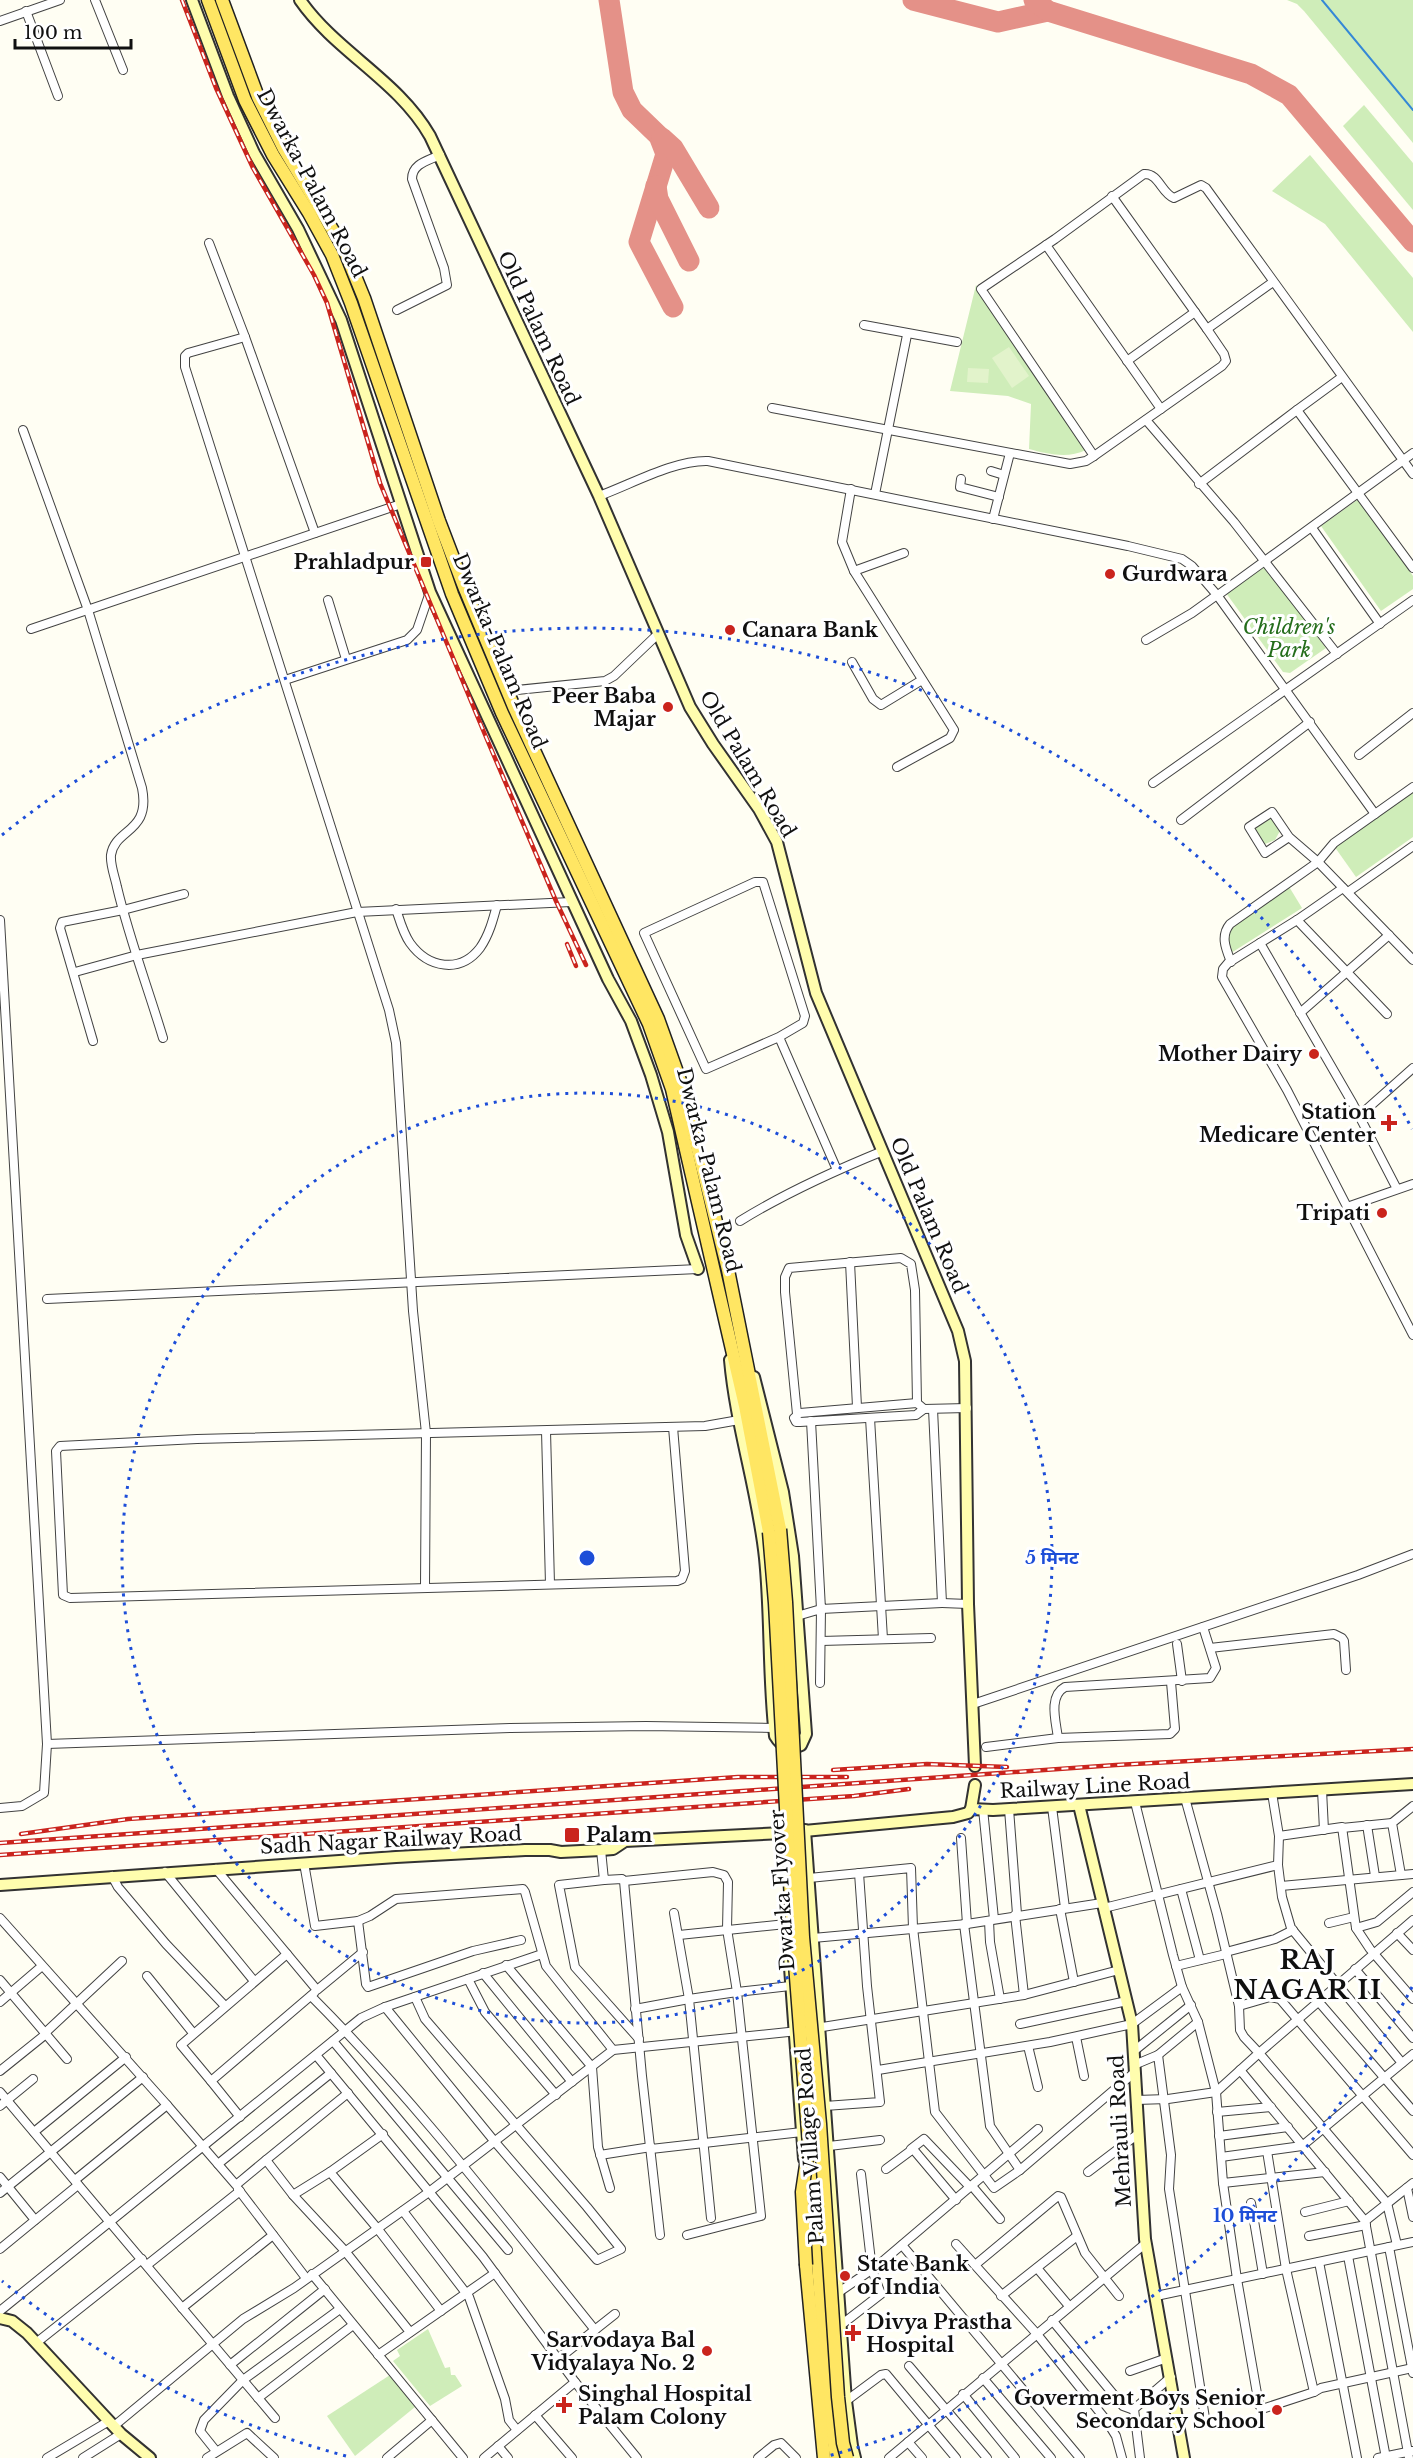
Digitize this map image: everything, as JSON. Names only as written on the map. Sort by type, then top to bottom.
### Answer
[{"type":"main road","name":"Dwarka-Palam Road","points":[[208,0],[245,100],[273,156],[332,255],[457,604],[502,713],[649,1023],[672,1089],[733,1325]]},
{"type":"main road","name":"Dwarka-Palam Road","points":[[222,0],[258,97],[284,149],[344,249],[364,298],[439,522],[507,691],[658,1019],[682,1086],[728,1270],[733,1325]]},
{"type":"main road","name":"Dwarka Flyover","points":[[733,1325],[769,1532],[776,1603],[792,1927],[828,2397],[836,2458]]},
{"type":"main road","name":"Dwarka Flyover","points":[[740,1362],[780,1529],[786,1602],[803,1937],[820,2124],[838,2397],[843,2444],[847,2458]]},
{"type":"main road","points":[[809,2145],[802,2192],[806,2265],[826,2458]]},
{"type":"street","points":[[0,21],[60,0]]},
{"type":"street","points":[[95,0],[123,70]]},
{"type":"street","points":[[47,1299],[698,1269],[686,1235],[668,1132],[632,1021],[608,980],[430,592],[341,320],[298,229],[254,153],[228,96],[192,0]]},
{"type":"street","name":"Old Palam Road","points":[[300,0],[320,26],[404,99],[419,117],[440,155],[599,496],[690,707],[759,809],[777,842],[816,993],[958,1331],[965,1361],[968,1604],[975,1766]]},
{"type":"street","points":[[26,11],[58,96]]},
{"type":"street","points":[[397,310],[447,285],[444,268],[412,179],[412,172],[418,165],[440,155]]},
{"type":"street","points":[[1094,456],[981,292],[982,287],[1046,245],[1144,174],[1154,176],[1169,196],[1174,198],[1194,187],[1201,185],[1206,188],[1413,474]]},
{"type":"street","points":[[772,408],[1070,464],[1086,461],[1226,361],[1224,354],[1207,329],[1112,196]]},
{"type":"street","points":[[208,243],[245,337],[315,533]]},
{"type":"street","points":[[1046,245],[1161,409]]},
{"type":"street","points":[[1207,329],[1274,282]]},
{"type":"street","points":[[1128,361],[1195,312]]},
{"type":"street","points":[[864,325],[907,335],[957,342]]},
{"type":"street","points":[[875,494],[907,335]]},
{"type":"street","points":[[245,337],[197,349],[188,353],[184,361],[389,1010],[396,1043],[412,1282],[426,1433],[425,1588]]},
{"type":"street","points":[[1199,484],[1342,377]]},
{"type":"street","points":[[1297,410],[1413,568]]},
{"type":"street","points":[[1146,420],[1265,561],[1337,654]]},
{"type":"street","points":[[23,430],[88,610],[145,802],[138,822],[114,848],[111,855],[123,910],[163,1038]]},
{"type":"street","points":[[993,519],[1010,453]]},
{"type":"street","points":[[1146,640],[1192,613],[1413,453]]},
{"type":"street","points":[[599,496],[694,461],[708,461],[1182,559],[1192,566],[1217,595],[1375,814]]},
{"type":"street","points":[[991,471],[1004,475]]},
{"type":"street","points":[[961,479],[960,487],[999,497]]},
{"type":"street","points":[[851,489],[842,542],[854,570],[954,733],[950,738],[897,767]]},
{"type":"street","points":[[31,629],[401,504]]},
{"type":"street","points":[[1312,528],[1380,624]]},
{"type":"street","points":[[854,570],[904,553]]},
{"type":"street","points":[[285,681],[411,638],[417,630],[430,592]]},
{"type":"street","points":[[328,600],[346,659]]},
{"type":"street","points":[[1153,783],[1413,600]]},
{"type":"street","points":[[507,691],[605,681],[614,676],[658,634]]},
{"type":"street","points":[[852,662],[873,699],[880,705],[922,680]]},
{"type":"street","points":[[1359,755],[1413,713]]},
{"type":"street","points":[[1181,820],[1310,722]]},
{"type":"street","points":[[1231,962],[1224,939],[1227,927],[1318,862],[1334,843],[1413,787]]},
{"type":"street","points":[[1289,837],[1265,852],[1249,827],[1272,812],[1289,837],[1318,862],[1413,960]]},
{"type":"street","points":[[1413,846],[1231,962],[1222,974],[1224,982],[1287,1090],[1413,1335]]},
{"type":"street","points":[[755,882],[763,882],[805,1016],[803,1023],[779,1037],[706,1069],[646,942],[644,933],[755,882]]},
{"type":"street","points":[[93,1041],[75,972],[60,928],[62,922],[123,910],[184,894]]},
{"type":"street","points":[[75,972],[137,955],[357,912],[572,902]]},
{"type":"street","points":[[396,909],[411,945],[435,964],[448,966],[462,962],[479,948],[488,934],[497,905]]},
{"type":"street","points":[[0,920],[47,1744],[44,1793],[22,1806],[0,1808]]},
{"type":"street","points":[[1297,920],[1387,1014]]},
{"type":"street","points":[[1300,1013],[1389,935]]},
{"type":"street","points":[[1260,943],[1367,1129],[1397,1189]]},
{"type":"street","points":[[779,1037],[837,1170]]},
{"type":"street","points":[[1359,1116],[1413,1068]]},
{"type":"street","points":[[740,1221],[764,1205],[883,1151]]},
{"type":"street","points":[[1347,1207],[1413,1184]]},
{"type":"street","points":[[917,1403],[915,1290],[911,1264],[901,1258],[789,1268],[785,1277],[796,1422],[916,1415],[928,1409],[967,1408]]},
{"type":"street","points":[[850,1262],[857,1407]]},
{"type":"street","points":[[733,1325],[762,1405],[783,1492],[793,1556],[805,1737],[799,1746],[789,1748],[778,1741],[775,1736],[765,1558],[753,1479],[733,1396],[733,1325]]},
{"type":"street","points":[[797,1414],[917,1403],[928,1409]]},
{"type":"street","points":[[928,1409],[942,1603]]},
{"type":"street","points":[[870,1418],[883,1639]]},
{"type":"street","points":[[673,1427],[685,1570],[682,1579],[677,1581],[67,1597],[63,1592],[56,1451],[63,1445],[197,1439],[705,1426],[739,1420]]},
{"type":"street","points":[[811,1421],[821,1609],[820,1683]]},
{"type":"street","points":[[546,1431],[550,1584]]},
{"type":"street","points":[[972,1704],[1358,1575],[1413,1554]]},
{"type":"street","points":[[797,1616],[821,1609],[942,1603],[968,1604]]},
{"type":"street","points":[[1058,1738],[1056,1700],[1057,1693],[1065,1687],[1171,1682],[1208,1678],[1214,1674],[1216,1668],[1203,1627]]},
{"type":"street","points":[[1209,1648],[1334,1634],[1344,1641],[1346,1670]]},
{"type":"street","points":[[821,1641],[931,1638]]},
{"type":"street","points":[[1177,1644],[1182,1681]]},
{"type":"street","points":[[986,1747],[1058,1738],[1172,1732],[1175,1729],[1171,1682]]},
{"type":"street","points":[[47,1744],[521,1728],[646,1726],[774,1728]]},
{"type":"street","points":[[971,1809],[975,1785]]},
{"type":"street","name":"Railway Line Road","points":[[783,1833],[952,1817],[968,1814],[971,1809],[1052,1807],[1413,1785]]},
{"type":"street","points":[[1322,1790],[1324,1830]]},
{"type":"street","points":[[1272,1793],[1279,1836],[1278,1865],[1287,1919],[1293,1930],[1402,2063]]},
{"type":"street","points":[[1134,1802],[1176,1966],[1182,1987],[1198,2022],[1216,2091],[1223,2183],[1237,2279],[1259,2405],[1262,2409],[1342,2384],[1413,2370],[1387,2204],[1242,2034],[1239,2006],[1185,1798]]},
{"type":"street","name":"Mehrauli Road","points":[[1079,1805],[1132,2024],[1146,2243],[1184,2458]]},
{"type":"street","points":[[1279,1836],[1392,1823],[1413,1806]]},
{"type":"street","points":[[1052,1807],[1062,1908],[1074,1982]]},
{"type":"street","points":[[983,1809],[991,1920],[990,1942],[1000,1999]]},
{"type":"street","points":[[1009,1809],[1024,1995]]},
{"type":"street","points":[[1392,1823],[1401,1875]]},
{"type":"street","points":[[1367,1825],[1376,1876]]},
{"type":"street","points":[[1342,1828],[1356,1928],[1373,1953],[1413,1999]]},
{"type":"street","name":"Palam Village Road","points":[[805,1830],[846,2401],[855,2458]]},
{"type":"street","points":[[783,1833],[790,1986],[813,2261],[826,2458]]},
{"type":"street","name":"Sadh Nagar Railway Road","points":[[0,1885],[215,1868],[525,1850],[561,1852],[601,1850],[613,1849],[625,1841],[783,1833]]},
{"type":"street","points":[[961,1838],[966,1924],[990,2126],[1020,2170]]},
{"type":"street","points":[[601,1850],[604,1880]]},
{"type":"street","points":[[304,1863],[315,1926],[358,1921],[396,1899],[523,1889],[542,1954],[555,1980],[613,2050]]},
{"type":"street","points":[[813,1938],[966,1924],[1062,1908],[1103,1906],[1278,1865]]},
{"type":"street","points":[[215,1868],[287,1954],[314,1993],[463,2166],[595,2330]]},
{"type":"street","points":[[809,1878],[911,1868],[913,1928],[936,2114],[996,2189],[1135,2068],[1158,2055],[1198,2022]]},
{"type":"street","points":[[165,1872],[254,1981]]},
{"type":"street","points":[[639,2043],[580,1975],[572,1960],[559,1885],[622,1878],[624,1881],[706,1873],[722,1874],[729,1886],[727,1929],[737,1992],[761,2216],[687,2235]]},
{"type":"street","points":[[825,2106],[880,2102],[862,1933],[859,1873]]},
{"type":"street","points":[[1281,1886],[1349,1878],[1413,1874]]},
{"type":"street","points":[[112,1876],[118,1887],[166,1944],[225,2006]]},
{"type":"street","points":[[624,1881],[635,2008],[660,2235]]},
{"type":"street","points":[[1181,1889],[1200,1960]]},
{"type":"street","points":[[1356,1928],[1377,1922],[1413,1892]]},
{"type":"street","points":[[674,1913],[689,1999],[711,2218]]},
{"type":"street","points":[[0,1917],[3,1927],[126,2057],[218,2164],[273,2235],[309,2276],[325,2289],[464,2458]]},
{"type":"street","points":[[1329,1923],[1354,1917]]},
{"type":"street","points":[[1136,2100],[1165,2099],[1216,2091],[1413,1920]]},
{"type":"street","points":[[358,1921],[366,1984],[371,1987],[473,1952],[521,1940]]},
{"type":"street","points":[[679,1935],[786,1924]]},
{"type":"street","points":[[1176,1966],[1275,1939],[1293,1930]]},
{"type":"street","points":[[1397,1933],[1413,1950]]},
{"type":"street","points":[[211,2081],[363,1952]]},
{"type":"street","points":[[240,2117],[180,2047],[193,2033],[287,1954]]},
{"type":"street","points":[[0,2311],[345,2030],[368,2014],[542,1954]]},
{"type":"street","points":[[0,2071],[45,2033],[122,1961]]},
{"type":"street","points":[[506,1965],[592,2067],[600,2155],[609,2188]]},
{"type":"street","points":[[0,2002],[42,1966]]},
{"type":"street","points":[[1355,1969],[1413,2038]]},
{"type":"street","points":[[83,2458],[114,2427],[243,2319],[403,2211],[613,2050],[639,2043],[693,2042],[794,2031],[1000,1999],[1119,1970]]},
{"type":"street","points":[[483,1973],[572,2082]]},
{"type":"street","points":[[147,1976],[193,2033]]},
{"type":"street","points":[[468,1979],[485,2012],[555,2095]]},
{"type":"street","points":[[0,1980],[67,2059]]},
{"type":"street","points":[[635,2008],[790,1986]]},
{"type":"street","points":[[878,2070],[1028,2046],[1132,2024],[1182,1987]]},
{"type":"street","points":[[385,2007],[495,2142],[597,2260],[621,2249],[425,2019],[415,1997]]},
{"type":"street","points":[[1239,2006],[1277,1998],[1298,2019],[1413,2155]]},
{"type":"street","points":[[1020,2024],[1126,2001]]},
{"type":"street","points":[[1318,2001],[1413,2111]]},
{"type":"street","points":[[1134,2051],[1191,2005]]},
{"type":"street","points":[[1076,2037],[1084,2076]]},
{"type":"street","points":[[333,2041],[508,2250]]},
{"type":"street","points":[[1028,2046],[1038,2087]]},
{"type":"street","points":[[1221,2157],[1302,2146],[1413,2054]]},
{"type":"street","points":[[316,2055],[495,2273],[575,2382],[638,2458]]},
{"type":"street","points":[[1158,2055],[1171,2163],[1169,2189],[1206,2418]]},
{"type":"street","points":[[34,2132],[126,2057]]},
{"type":"street","points":[[1240,2070],[1366,2223],[1410,2453],[1383,2457],[1348,2256]]},
{"type":"street","points":[[218,2164],[331,2073]]},
{"type":"street","points":[[0,2193],[143,2077]]},
{"type":"street","points":[[0,2106],[33,2079]]},
{"type":"street","points":[[0,2092],[275,2418]]},
{"type":"street","points":[[36,2343],[238,2188],[266,2160],[348,2093]]},
{"type":"street","points":[[0,2249],[167,2105]]},
{"type":"street","points":[[1217,2112],[1271,2107]]},
{"type":"street","points":[[1219,2136],[1288,2127]]},
{"type":"street","points":[[839,2292],[872,2270],[1038,2129]]},
{"type":"street","points":[[600,2155],[802,2132]]},
{"type":"street","points":[[292,2195],[330,2172],[383,2134]]},
{"type":"street","points":[[1088,2172],[1138,2134]]},
{"type":"street","points":[[886,2169],[924,2139],[1000,2219]]},
{"type":"street","points":[[829,2146],[880,2140]]},
{"type":"street","points":[[911,2149],[956,2200]]},
{"type":"street","points":[[1267,2151],[1286,2269],[1314,2392]]},
{"type":"street","points":[[266,2160],[292,2195],[345,2251],[410,2332]]},
{"type":"street","points":[[330,2172],[378,2228],[441,2310]]},
{"type":"street","points":[[1223,2183],[1325,2172]]},
{"type":"street","points":[[841,2325],[881,2294],[872,2270],[861,2175]]},
{"type":"street","points":[[0,2177],[35,2220]]},
{"type":"street","points":[[1309,2236],[1366,2223],[1410,2186]]},
{"type":"street","points":[[1410,2186],[1413,2217]]},
{"type":"street","points":[[975,2265],[1058,2196],[1063,2199],[1087,2256],[1119,2296]]},
{"type":"street","points":[[1305,2212],[1349,2200]]},
{"type":"street","points":[[1251,2203],[1263,2274]]},
{"type":"street","points":[[403,2211],[466,2294],[505,2399],[509,2420],[517,2430]]},
{"type":"street","points":[[182,2308],[273,2235]]},
{"type":"street","points":[[1001,2296],[1077,2236]]},
{"type":"street","points":[[1156,2296],[1413,2242]]},
{"type":"street","points":[[889,2458],[1146,2243]]},
{"type":"street","points":[[956,2244],[1036,2333],[1113,2430],[1122,2458]]},
{"type":"street","points":[[902,2245],[1080,2458]]},
{"type":"street","points":[[1319,2262],[1357,2458]]},
{"type":"street","points":[[1037,2268],[1069,2306]]},
{"type":"street","points":[[378,2355],[495,2273]]},
{"type":"street","points":[[231,2365],[325,2289]]},
{"type":"street","points":[[216,2451],[203,2436],[200,2427],[204,2420],[243,2380],[340,2309]]},
{"type":"street","points":[[558,2359],[615,2314]]},
{"type":"street","points":[[0,2318],[21,2327],[114,2427],[150,2458]]},
{"type":"street","points":[[1052,2320],[1123,2406],[1134,2410]]},
{"type":"street","points":[[258,2398],[353,2325]]},
{"type":"street","points":[[1130,2371],[1167,2358]]},
{"type":"street","points":[[909,2366],[947,2408],[987,2458]]},
{"type":"street","points":[[846,2401],[881,2375],[886,2374],[956,2458]]},
{"type":"street","points":[[1134,2410],[1171,2377]]},
{"type":"street","points":[[983,2378],[1051,2458]]},
{"type":"street","points":[[484,2458],[575,2382]]},
{"type":"street","points":[[963,2394],[1015,2458]]},
{"type":"street","points":[[1134,2410],[1140,2458]]},
{"type":"street","points":[[535,2415],[572,2458]]},
{"type":"street","points":[[389,2458],[432,2420]]},
{"type":"street","points":[[47,2458],[114,2427]]},
{"type":"street","points":[[207,2458],[247,2433],[274,2458]]},
{"type":"street","points":[[908,2442],[922,2458]]},
{"type":"street","points":[[758,2458],[774,2445],[782,2443],[796,2458]]},
{"type":"street","points":[[498,2446],[508,2458]]},
{"type":"green space","points":[[1287,0],[1413,0],[1413,143],[1304,11],[1297,4]]},
{"type":"green space","points":[[1364,105],[1413,163],[1413,210],[1343,126]]},
{"type":"green space","points":[[1310,155],[1413,278],[1413,332],[1325,224],[1272,191]]},
{"type":"green space","points":[[976,285],[1086,450],[1065,455],[1029,449],[1031,404],[1008,396],[950,391]]},
{"type":"green space","points":[[1009,347],[1029,376],[1012,388],[992,358]]},
{"type":"green space","points":[[968,368],[989,369],[988,383],[967,382]]},
{"type":"green space","points":[[1360,498],[1413,576],[1413,589],[1381,611],[1321,526]]},
{"type":"green space","name":"Children's Park","points":[[1266,565],[1326,648],[1290,673],[1283,672],[1226,593]]},
{"type":"green space","points":[[1413,790],[1413,837],[1356,877],[1334,846]]},
{"type":"green space","points":[[1270,815],[1281,829],[1275,840],[1265,844],[1251,827]]},
{"type":"green space","points":[[1288,885],[1302,908],[1231,953],[1227,936],[1229,927]]},
{"type":"green space","points":[[428,2329],[445,2368],[450,2367],[451,2375],[455,2375],[462,2386],[430,2406],[393,2361],[400,2356],[397,2350]]},
{"type":"green space","points":[[390,2375],[415,2407],[355,2456],[327,2416]]},
{"type":"waterway","points":[[1322,0],[1413,110]]},
{"type":"taxiway","points":[[609,0],[623,92],[632,110],[659,136],[666,154],[639,242],[673,307]]},
{"type":"taxiway","points":[[913,0],[998,22],[1048,11]]},
{"type":"taxiway","points":[[1034,0],[1048,11],[1251,74],[1289,95],[1413,242]]},
{"type":"taxiway","points":[[662,138],[673,148],[709,208]]},
{"type":"taxiway","points":[[656,186],[658,199],[689,261]]},
{"type":"railway","points":[[182,0],[216,88],[253,168],[314,275],[327,303],[380,483],[556,901],[586,965]]},
{"type":"railway","points":[[567,944],[576,966]]},
{"type":"railway","points":[[0,1843],[1116,1765],[1413,1749]]},
{"type":"railway","points":[[833,1770],[927,1764],[1007,1767]]},
{"type":"railway","points":[[21,1834],[128,1819],[738,1777],[847,1777]]},
{"type":"railway","points":[[0,1855],[854,1796],[909,1789]]},
{"type":"place","name":"Prahladpur","points":[[426,562]]},
{"type":"place","name":"Gurdwara","points":[[1110,574]]},
{"type":"place","name":"Canara Bank","points":[[730,630]]},
{"type":"place","name":"Peer Baba Majar","points":[[668,707]]},
{"type":"place","name":"Mother Dairy","points":[[1314,1054]]},
{"type":"place","name":"Station Medicare Center","points":[[1389,1123]]},
{"type":"place","name":"Tripati","points":[[1382,1213]]},
{"type":"place","name":"Palam","points":[[572,1835]]},
{"type":"place","name":"State Bank of India","points":[[845,2276]]},
{"type":"place","name":"Divya Prastha Hospital","points":[[853,2333]]},
{"type":"place","name":"Sarvodaya Bal Vidyalaya No. 2","points":[[707,2351]]},
{"type":"place","name":"Singhal Hospital Palam Colony","points":[[564,2405]]},
{"type":"place","name":"Goverment Boys Senior Secondary School","points":[[1277,2410]]},
{"type":"district","name":"RAJ NAGAR II","points":[[1308,1975]]}]
